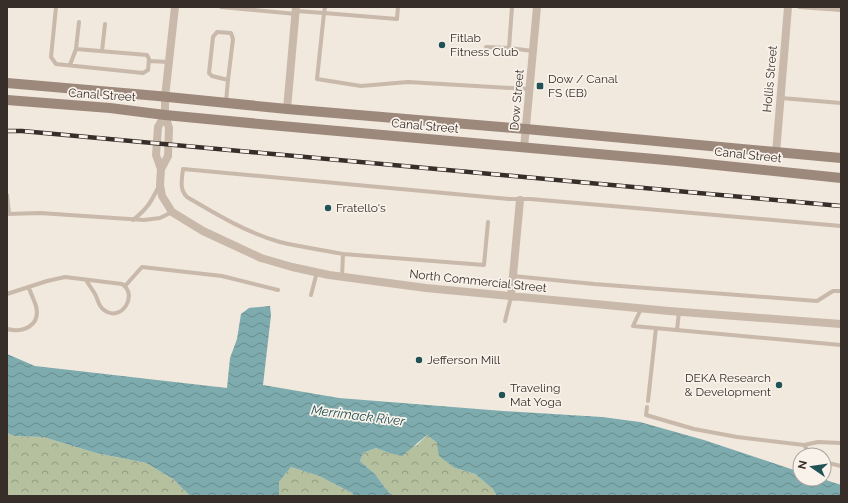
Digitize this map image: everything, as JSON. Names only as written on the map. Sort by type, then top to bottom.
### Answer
[{"type":"street","points":[[165,115],[165,97],[175,7]]},
{"type":"street","name":"Dow Street","points":[[524,148],[536,7]]},
{"type":"street","name":"Hollis Street","points":[[776,153],[788,7]]},
{"type":"street","points":[[287,109],[296,11]]},
{"type":"street","name":"Canal Street","points":[[7,83],[841,158]]},
{"type":"street","name":"Canal Street","points":[[7,100],[54,105],[110,108],[165,115],[685,162],[841,178]]},
{"type":"street","name":"North Commercial Street","points":[[161,169],[168,156],[169,128],[165,115]]},
{"type":"street","name":"North Commercial Street","points":[[165,115],[158,127],[156,155],[161,169],[160,185],[162,196],[172,212],[203,231],[261,258],[292,267],[342,277],[426,288],[679,312],[841,324]]},
{"type":"street","points":[[511,297],[520,200]]},
{"type":"lane","points":[[56,7],[51,57],[56,64],[143,73],[148,70],[149,61],[147,55],[76,49]]},
{"type":"lane","points":[[221,7],[397,18],[398,7]]},
{"type":"lane","points":[[325,7],[317,79],[361,86],[408,82],[530,89]]},
{"type":"lane","points":[[508,48],[512,7]]},
{"type":"lane","points":[[799,7],[841,10]]},
{"type":"lane","points":[[70,65],[76,49],[79,22]]},
{"type":"lane","points":[[102,51],[105,24]]},
{"type":"lane","points":[[226,103],[233,39],[231,33],[217,32],[213,37],[209,73],[212,76],[228,80]]},
{"type":"lane","points":[[486,47],[533,51]]},
{"type":"lane","points":[[149,61],[169,62]]},
{"type":"lane","points":[[780,98],[841,103]]},
{"type":"lane","points":[[488,222],[484,266],[343,254],[281,242],[254,232],[221,216],[187,197],[183,193],[181,186],[183,169],[520,200],[530,199],[841,226]]},
{"type":"lane","points":[[133,220],[146,210],[160,185]]},
{"type":"lane","points":[[7,195],[8,214],[40,213],[144,220],[158,218],[172,212]]},
{"type":"lane","points":[[342,277],[343,254]]},
{"type":"lane","points":[[125,286],[142,267],[222,276],[278,290]]},
{"type":"lane","points":[[311,295],[317,272]]},
{"type":"lane","points":[[513,276],[594,284],[817,301],[833,291],[841,291]]},
{"type":"lane","points":[[7,294],[65,277],[115,283],[125,286],[129,294],[129,300],[126,306],[122,311],[110,314],[104,311],[100,307],[86,280]]},
{"type":"lane","points":[[7,329],[22,330],[32,324],[36,317],[36,308],[29,288]]},
{"type":"lane","points":[[505,321],[511,297]]},
{"type":"lane","points":[[642,308],[633,326],[841,345]]},
{"type":"lane","points":[[677,330],[679,312]]},
{"type":"lane","points":[[648,401],[656,328]]},
{"type":"lane","points":[[647,407],[646,415],[694,429],[736,437],[804,445],[818,442],[841,443]]},
{"type":"green space","points":[[7,433],[14,436],[43,437],[96,453],[146,463],[173,479],[190,496],[7,496]]},
{"type":"green space","points":[[427,435],[437,443],[455,468],[475,474],[492,488],[497,496],[395,496],[389,493],[375,474],[360,461],[363,453],[376,448],[389,453],[417,445]]},
{"type":"green space","points":[[291,467],[319,476],[352,493],[354,496],[279,496],[279,482]]},
{"type":"water","name":"Merrimack River","points":[[270,306],[271,315],[263,385],[339,398],[602,417],[640,422],[704,440],[792,469],[792,487],[832,487],[832,482],[841,485],[841,496],[497,496],[492,488],[475,474],[455,468],[439,456],[437,443],[427,435],[402,456],[376,448],[363,453],[360,461],[375,474],[389,493],[395,496],[354,496],[352,493],[319,476],[291,467],[279,482],[279,496],[190,496],[173,479],[146,463],[96,453],[43,437],[14,436],[7,433],[7,354],[35,366],[227,388],[230,358],[237,339],[241,314],[249,308]]},
{"type":"railway","points":[[7,131],[22,131],[841,206]]},
{"type":"place","name":"Fitlab Fitness Club","points":[[442,45]]},
{"type":"place","name":"Dow / Canal FS (EB)","points":[[540,86]]},
{"type":"place","name":"Fratello's","points":[[328,208]]},
{"type":"place","name":"Jefferson Mill","points":[[419,360]]},
{"type":"place","name":"DEKA Research & Development","points":[[779,385]]},
{"type":"place","name":"Traveling Mat Yoga","points":[[502,395]]}]
